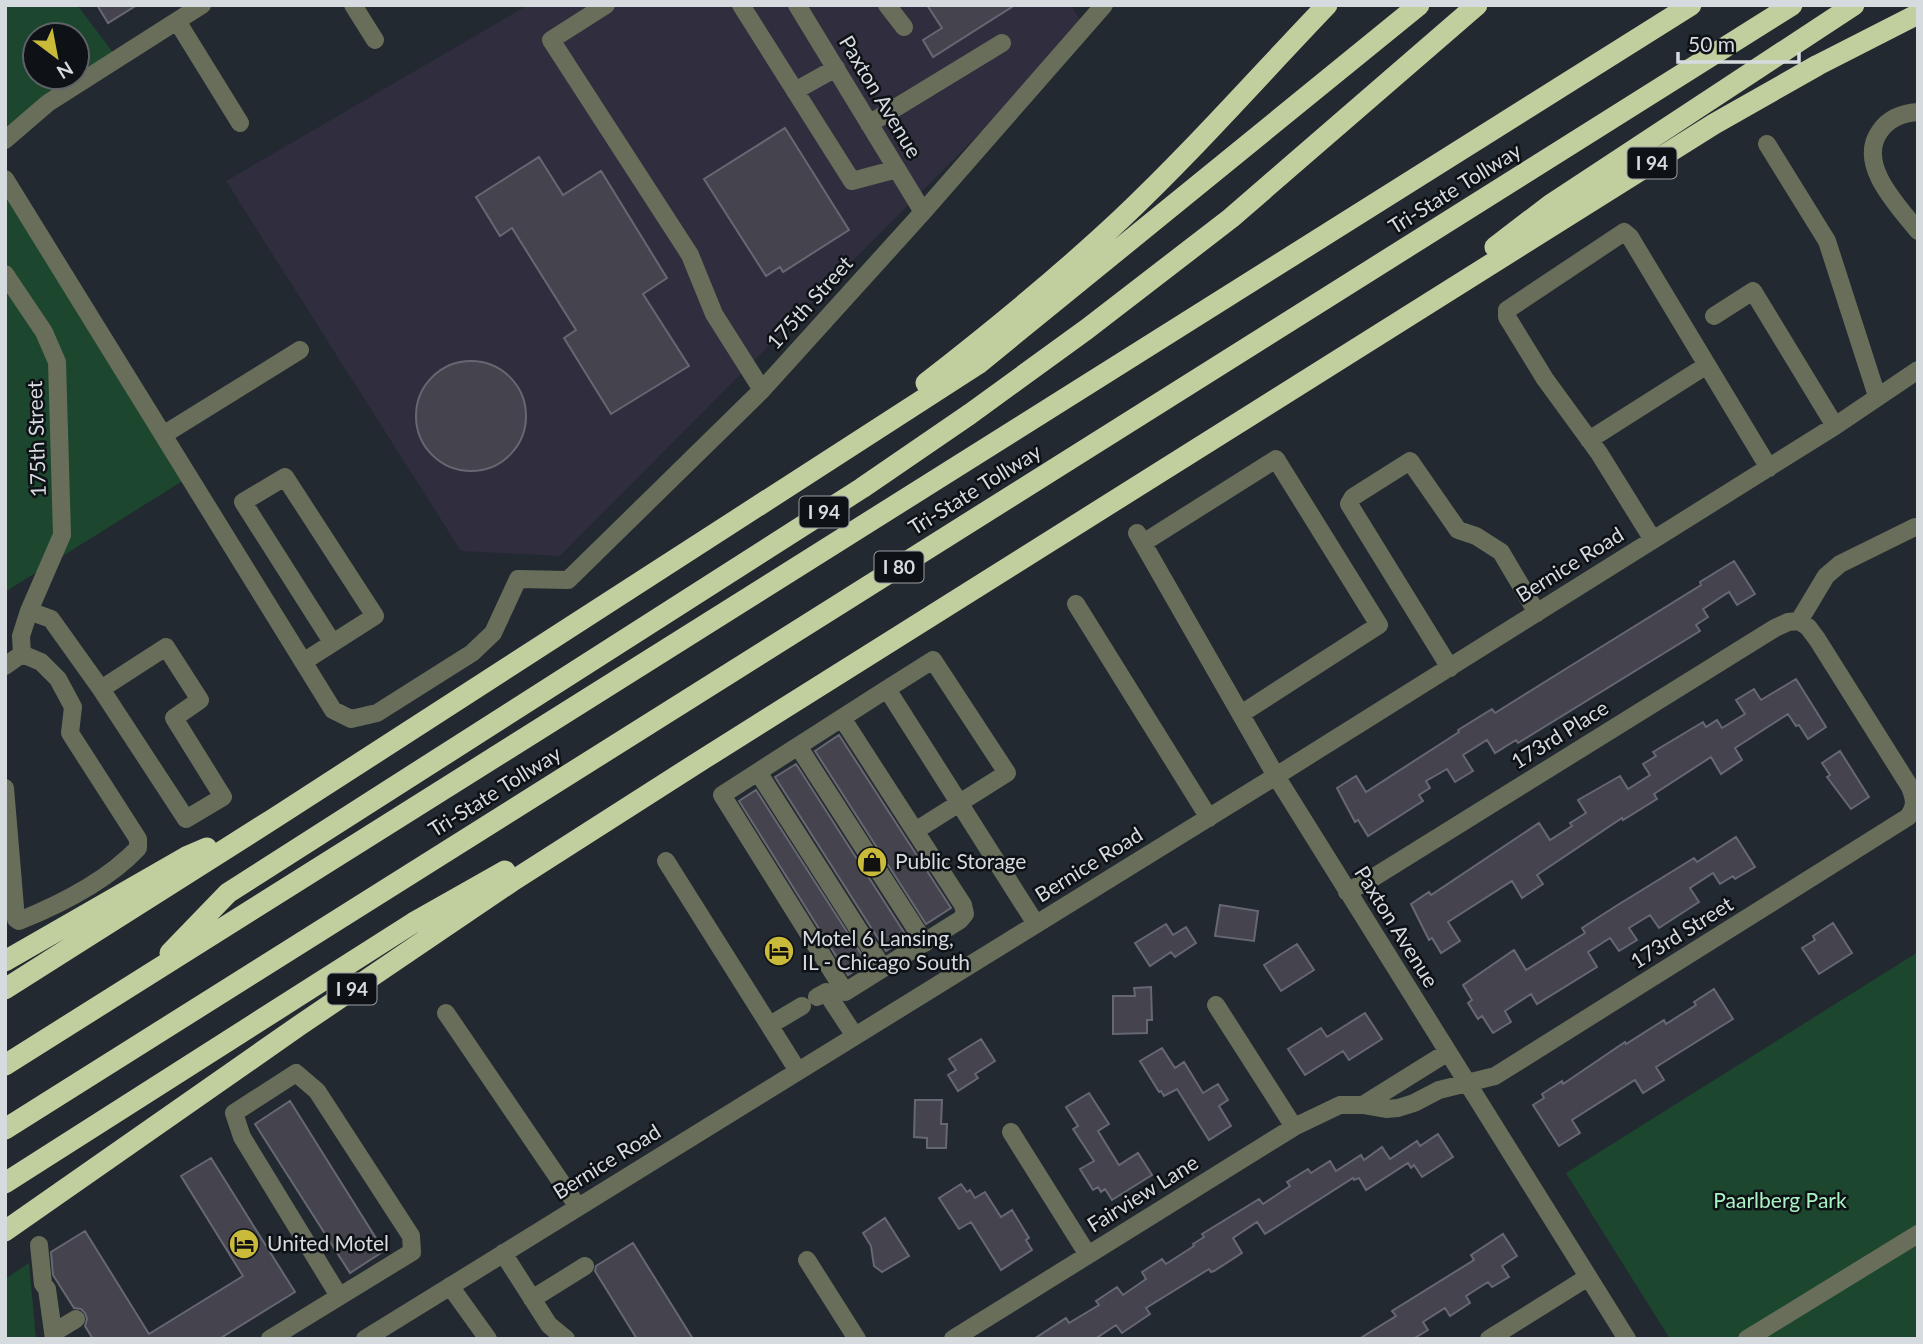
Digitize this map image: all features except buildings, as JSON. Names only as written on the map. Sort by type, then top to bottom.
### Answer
[{"type":"highway","points":[[809,475],[964,354],[1062,272],[1185,156],[1327,5]]},
{"type":"highway","points":[[5,989],[978,364],[1419,5]]},
{"type":"highway","name":"I 94","points":[[144,979],[228,893],[862,488],[1087,329],[1231,218],[1477,5]]},
{"type":"highway","name":"Tri-State Tollway","points":[[144,979],[1691,5]]},
{"type":"highway","name":"Tri-State Tollway","points":[[5,1129],[1792,5]]},
{"type":"highway","points":[[1394,325],[1550,205],[1854,5]]},
{"type":"highway","name":"I 94","points":[[5,1231],[418,944],[705,758],[1758,98],[1844,50],[1918,14]]},
{"type":"highway","points":[[5,1183],[413,923],[705,758]]},
{"type":"highway","points":[[5,961],[186,857],[273,819]]},
{"type":"highway","name":"I 80","points":[[5,1065],[144,979]]},
{"type":"street","points":[[5,140],[48,103],[202,5]]},
{"type":"street","points":[[353,5],[375,40]]},
{"type":"street","points":[[606,5],[551,40],[690,255],[714,314],[762,390]]},
{"type":"street","points":[[741,5],[852,181],[897,169]]},
{"type":"street","points":[[887,5],[904,27]]},
{"type":"street","name":"175th Street","points":[[303,662],[332,710],[351,719],[377,712],[472,653],[492,633],[518,579],[568,580],[762,390],[923,212],[1104,5]]},
{"type":"street","name":"Paxton Avenue","points":[[801,7],[923,212]]},
{"type":"street","points":[[177,21],[240,124]]},
{"type":"street","points":[[870,124],[1002,43]]},
{"type":"street","points":[[795,91],[836,68]]},
{"type":"street","points":[[1918,112],[1903,113],[1884,125],[1875,137],[1872,154],[1877,174],[1918,231]]},
{"type":"street","points":[[1767,144],[1827,242],[1877,396]]},
{"type":"street","points":[[5,179],[303,662],[375,616],[285,477],[243,502],[332,642]]},
{"type":"street","points":[[1653,540],[1589,440],[1545,379],[1507,317],[1507,310],[1624,232],[1630,237],[1769,468]]},
{"type":"street","name":"175th Street","points":[[5,274],[44,332],[57,362],[62,535],[29,611],[21,636],[22,654]]},
{"type":"street","points":[[1714,316],[1753,291],[1835,426]]},
{"type":"street","points":[[163,435],[300,350]]},
{"type":"street","points":[[1589,440],[1707,365]]},
{"type":"street","name":"Bernice Road","points":[[365,1339],[1450,668],[1835,426],[1918,370]]},
{"type":"street","name":"Paxton Avenue","points":[[1241,714],[1379,625],[1276,459],[1140,538],[1276,776],[1627,1339]]},
{"type":"street","points":[[1450,668],[1349,504],[1353,497],[1410,461],[1458,530],[1476,536],[1501,552],[1537,613]]},
{"type":"street","points":[[1799,621],[1826,576],[1840,564],[1914,527]]},
{"type":"street","points":[[1076,604],[1209,818]]},
{"type":"street","points":[[29,611],[51,619],[101,689],[186,819],[223,797],[174,718],[200,700],[166,648],[101,689]]},
{"type":"street","name":"173rd Street","points":[[1468,1084],[1495,1076],[1531,1054],[1899,824],[1914,809],[1915,800],[1910,787],[1817,639],[1808,627],[1799,621]]},
{"type":"street","name":"173rd Place","points":[[1347,892],[1775,628],[1788,622],[1799,621]]},
{"type":"street","points":[[5,666],[22,654],[41,662],[58,679],[73,707],[70,733],[138,839],[138,848],[128,859],[79,892],[19,921],[16,919],[5,788]]},
{"type":"street","points":[[842,718],[915,831],[963,905],[965,914],[925,943],[845,992],[722,795],[887,689],[933,660],[1007,773],[915,831]]},
{"type":"street","points":[[887,689],[1037,924]]},
{"type":"street","points":[[798,746],[925,943]]},
{"type":"street","points":[[758,772],[883,968]]},
{"type":"street","points":[[666,861],[798,1071]]},
{"type":"street","points":[[769,1026],[826,992],[855,1036]]},
{"type":"street","points":[[1216,1005],[1294,1127]]},
{"type":"street","points":[[446,1013],[578,1207]]},
{"type":"street","name":"Fairview Lane","points":[[1363,1105],[1448,1052]]},
{"type":"street","points":[[270,1339],[412,1252],[411,1236],[317,1091],[296,1073],[234,1113],[242,1137],[339,1296]]},
{"type":"street","name":"Fairview Lane","points":[[953,1339],[1294,1127],[1328,1109],[1339,1105],[1398,1108],[1439,1090],[1468,1084]]},
{"type":"street","points":[[1011,1132],[1088,1255]]},
{"type":"street","points":[[1747,1339],[1918,1234]]},
{"type":"street","points":[[39,1245],[43,1284],[47,1289],[54,1336],[76,1319]]},
{"type":"street","points":[[503,1253],[550,1325],[566,1339]]},
{"type":"street","points":[[807,1260],[857,1339]]},
{"type":"street","points":[[532,1299],[585,1266]]},
{"type":"street","points":[[1489,1339],[1588,1277]]},
{"type":"street","points":[[450,1286],[488,1339]]},
{"type":"shaded area","points":[[528,5],[1071,5],[1084,28],[560,556],[461,551],[226,181]]},
{"type":"green space","points":[[5,5],[77,5],[89,21],[21,21],[21,91],[74,91],[5,142]]},
{"type":"green space","points":[[91,23],[118,59],[91,79]]},
{"type":"green space","points":[[5,179],[189,477],[5,592]]},
{"type":"green space","name":"Paarlberg Park","points":[[1918,952],[1918,1339],[1670,1339],[1566,1173]]},
{"type":"green space","points":[[29,1263],[36,1339],[5,1339],[5,1279]]},
{"type":"place","name":"Public Storage","points":[[872,862]]},
{"type":"place","name":"Motel 6 Lansing, IL - Chicago South","points":[[779,951]]},
{"type":"place","name":"United Motel","points":[[244,1244]]}]
